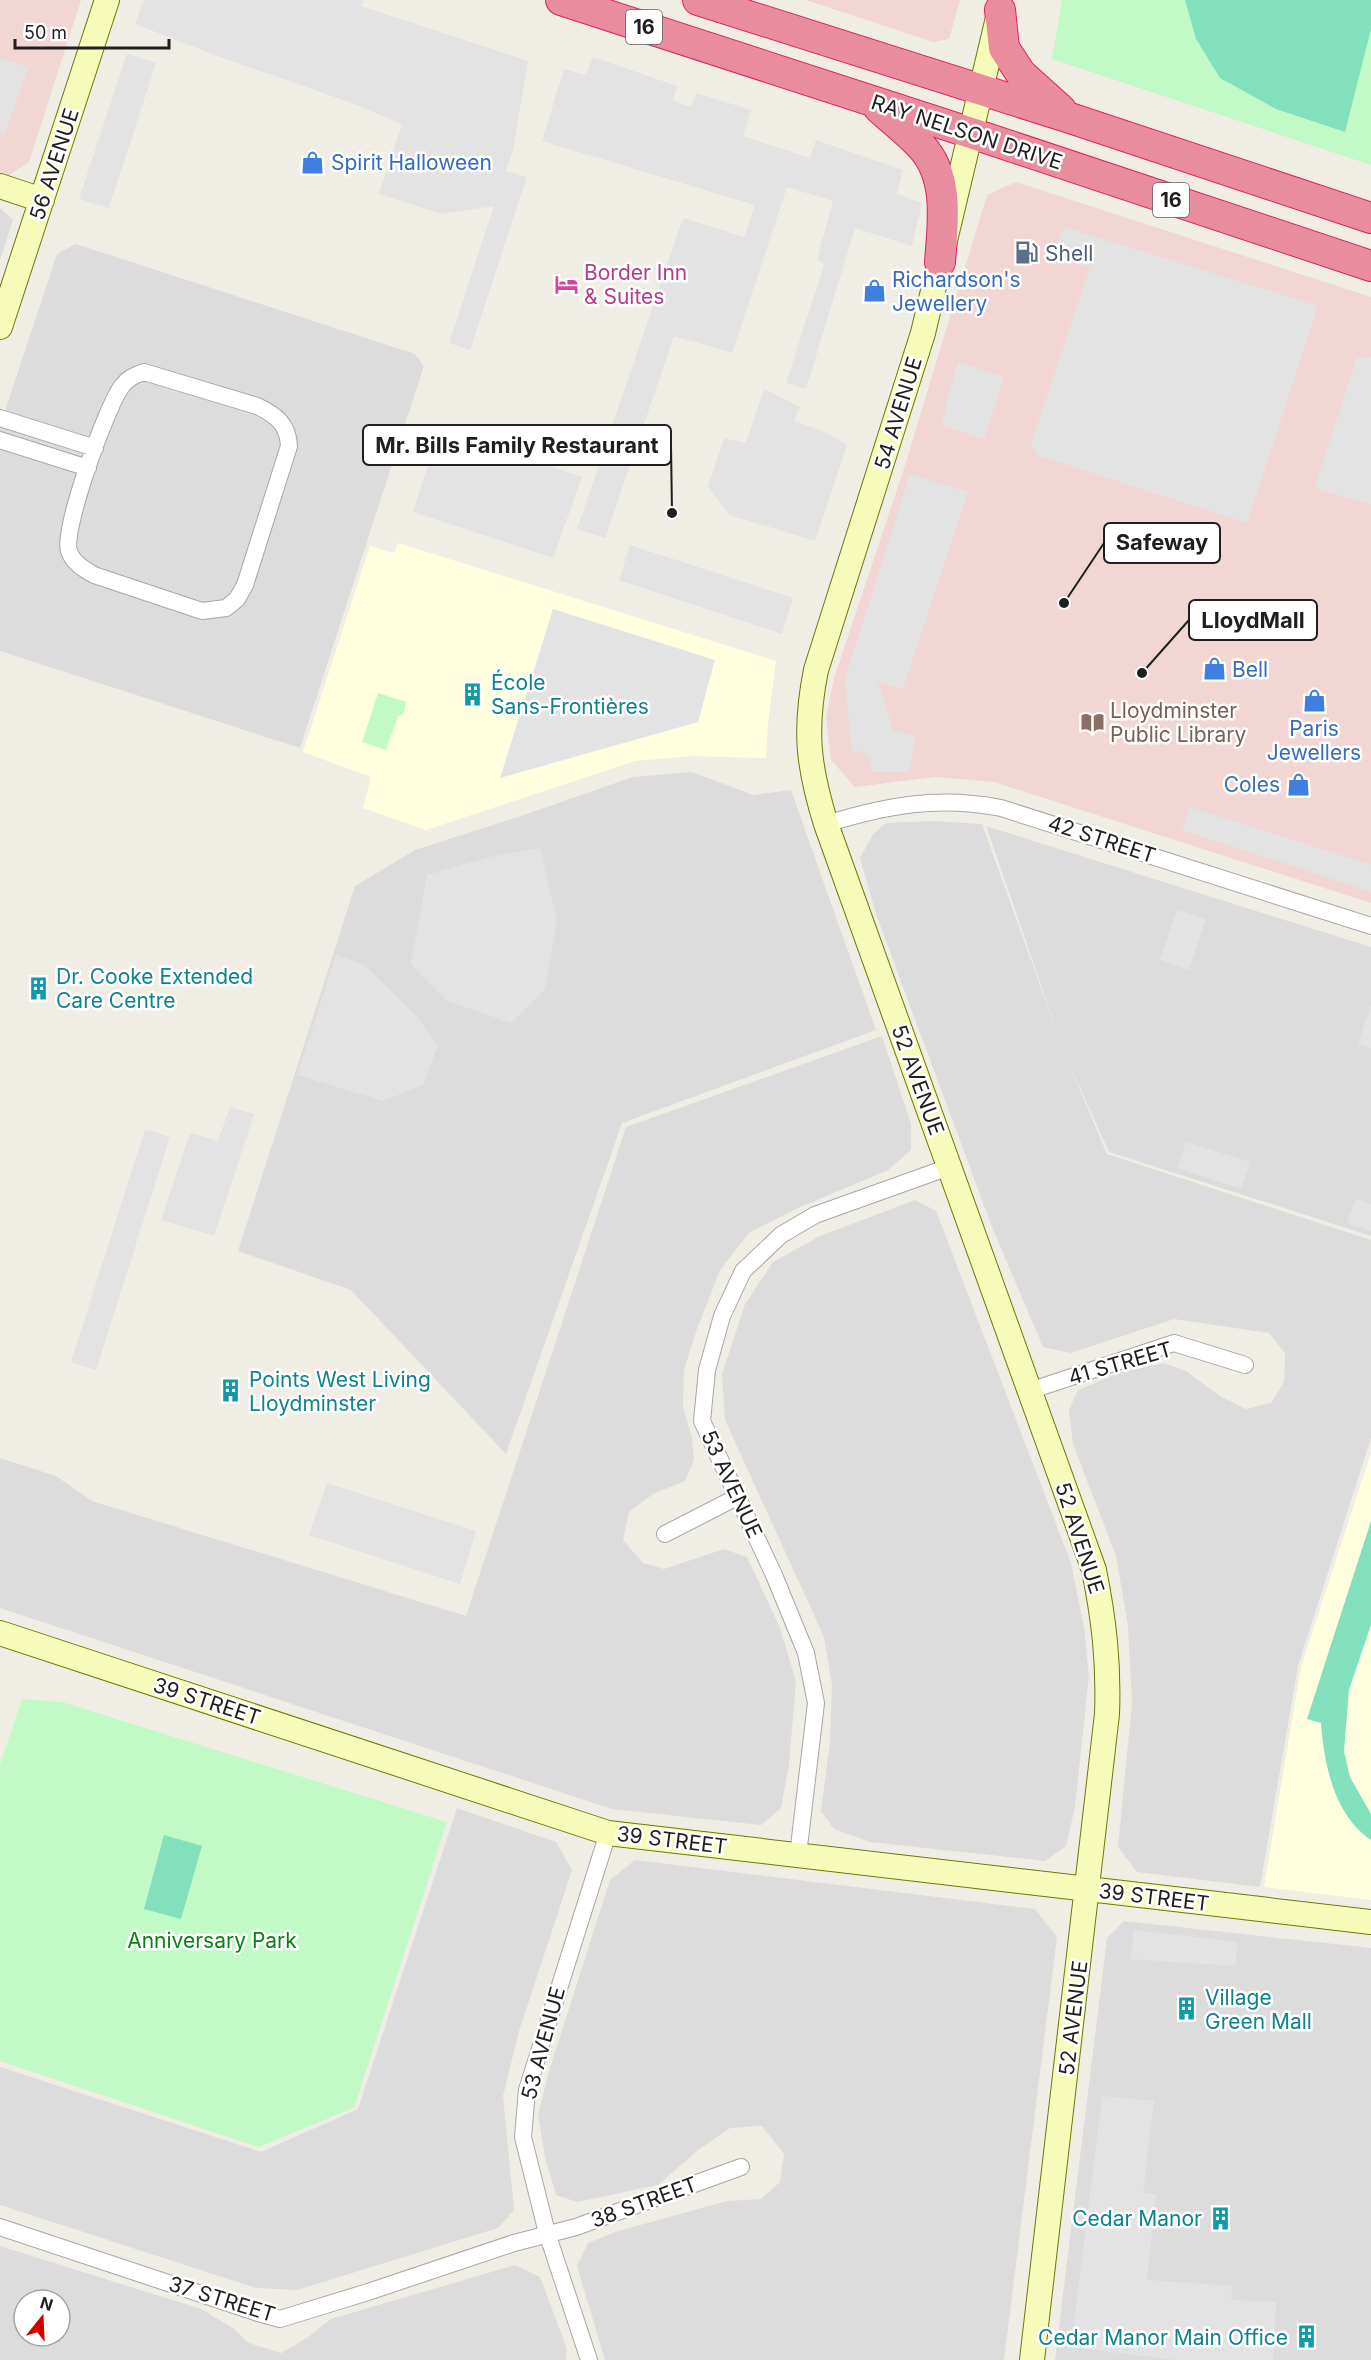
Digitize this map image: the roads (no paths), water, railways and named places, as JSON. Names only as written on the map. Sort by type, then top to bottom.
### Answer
[{"type":"highway","name":"RAY NELSON DRIVE","points":[[561,0],[1371,266]]},
{"type":"highway","name":"RAY NELSON DRIVE","points":[[698,0],[1070,118],[1371,218]]},
{"type":"highway","points":[[1001,5],[1004,48],[1021,74],[1070,118]]},
{"type":"highway","points":[[870,100],[920,145],[936,168],[944,208],[940,262]]},
{"type":"street","name":"56 AVENUE","points":[[0,327],[107,0]]},
{"type":"street","name":"54 AVENUE","points":[[826,824],[812,774],[810,753],[808,713],[813,686],[923,333],[1001,5]]},
{"type":"street","points":[[0,186],[42,200]]},
{"type":"street","points":[[144,372],[257,406],[271,412],[283,423],[288,434],[289,446],[245,585],[237,599],[226,608],[202,611],[94,576],[79,566],[69,552],[67,538],[95,448],[112,402],[122,385],[133,375],[144,372]]},
{"type":"street","points":[[0,418],[95,448]]},
{"type":"street","points":[[0,440],[88,468]]},
{"type":"street","name":"42 STREET","points":[[826,824],[859,814],[922,802],[969,803],[1001,808],[1371,926]]},
{"type":"street","name":"52 AVENUE","points":[[826,824],[1094,1569],[1104,1620],[1108,1672],[1107,1714],[1032,2360]]},
{"type":"street","name":"53 AVENUE","points":[[798,1855],[816,1703],[806,1653],[774,1575],[702,1421],[707,1370],[722,1317],[743,1271],[781,1235],[815,1215],[949,1167]]},
{"type":"street","name":"41 STREET","points":[[1029,1391],[1174,1343],[1245,1365]]},
{"type":"street","points":[[665,1534],[737,1497]]},
{"type":"street","name":"39 STREET","points":[[0,1634],[608,1833],[1371,1922]]},
{"type":"street","name":"53 AVENUE","points":[[589,2360],[546,2233],[523,2137],[527,2090],[608,1833]]},
{"type":"street","name":"38 STREET","points":[[546,2233],[576,2227],[741,2167]]},
{"type":"street","name":"37 STREET","points":[[0,2227],[280,2319],[546,2233]]},
{"type":"place","name":"Spirit Halloween","points":[[313,162]]},
{"type":"place","name":"Shell","points":[[1027,253]]},
{"type":"place","name":"Border Inn & Suites","points":[[566,284]]},
{"type":"place","name":"Richardson's Jewellery","points":[[874,291]]},
{"type":"place","name":"Mr. Bills Family Restaurant","points":[[672,513]]},
{"type":"place","name":"Safeway","points":[[1064,603]]},
{"type":"place","name":"Bell","points":[[1214,669]]},
{"type":"place","name":"LloydMall","points":[[1142,673]]},
{"type":"place","name":"École Sans-Frontières","points":[[473,694]]},
{"type":"place","name":"Paris Jewellers","points":[[1314,700]]},
{"type":"place","name":"Lloydminster Public Library","points":[[1092,722]]},
{"type":"place","name":"Coles","points":[[1298,784]]},
{"type":"place","name":"Dr. Cooke Extended Care Centre","points":[[38,988]]},
{"type":"place","name":"Points West Living Lloydminster","points":[[231,1391]]},
{"type":"place","name":"Village Green Mall","points":[[1187,2009]]},
{"type":"place","name":"Cedar Manor","points":[[1220,2218]]},
{"type":"place","name":"Cedar Manor Main Office","points":[[1306,2337]]},
{"type":"park label","name":"Anniversary Park","points":[[212,1940]]}]
